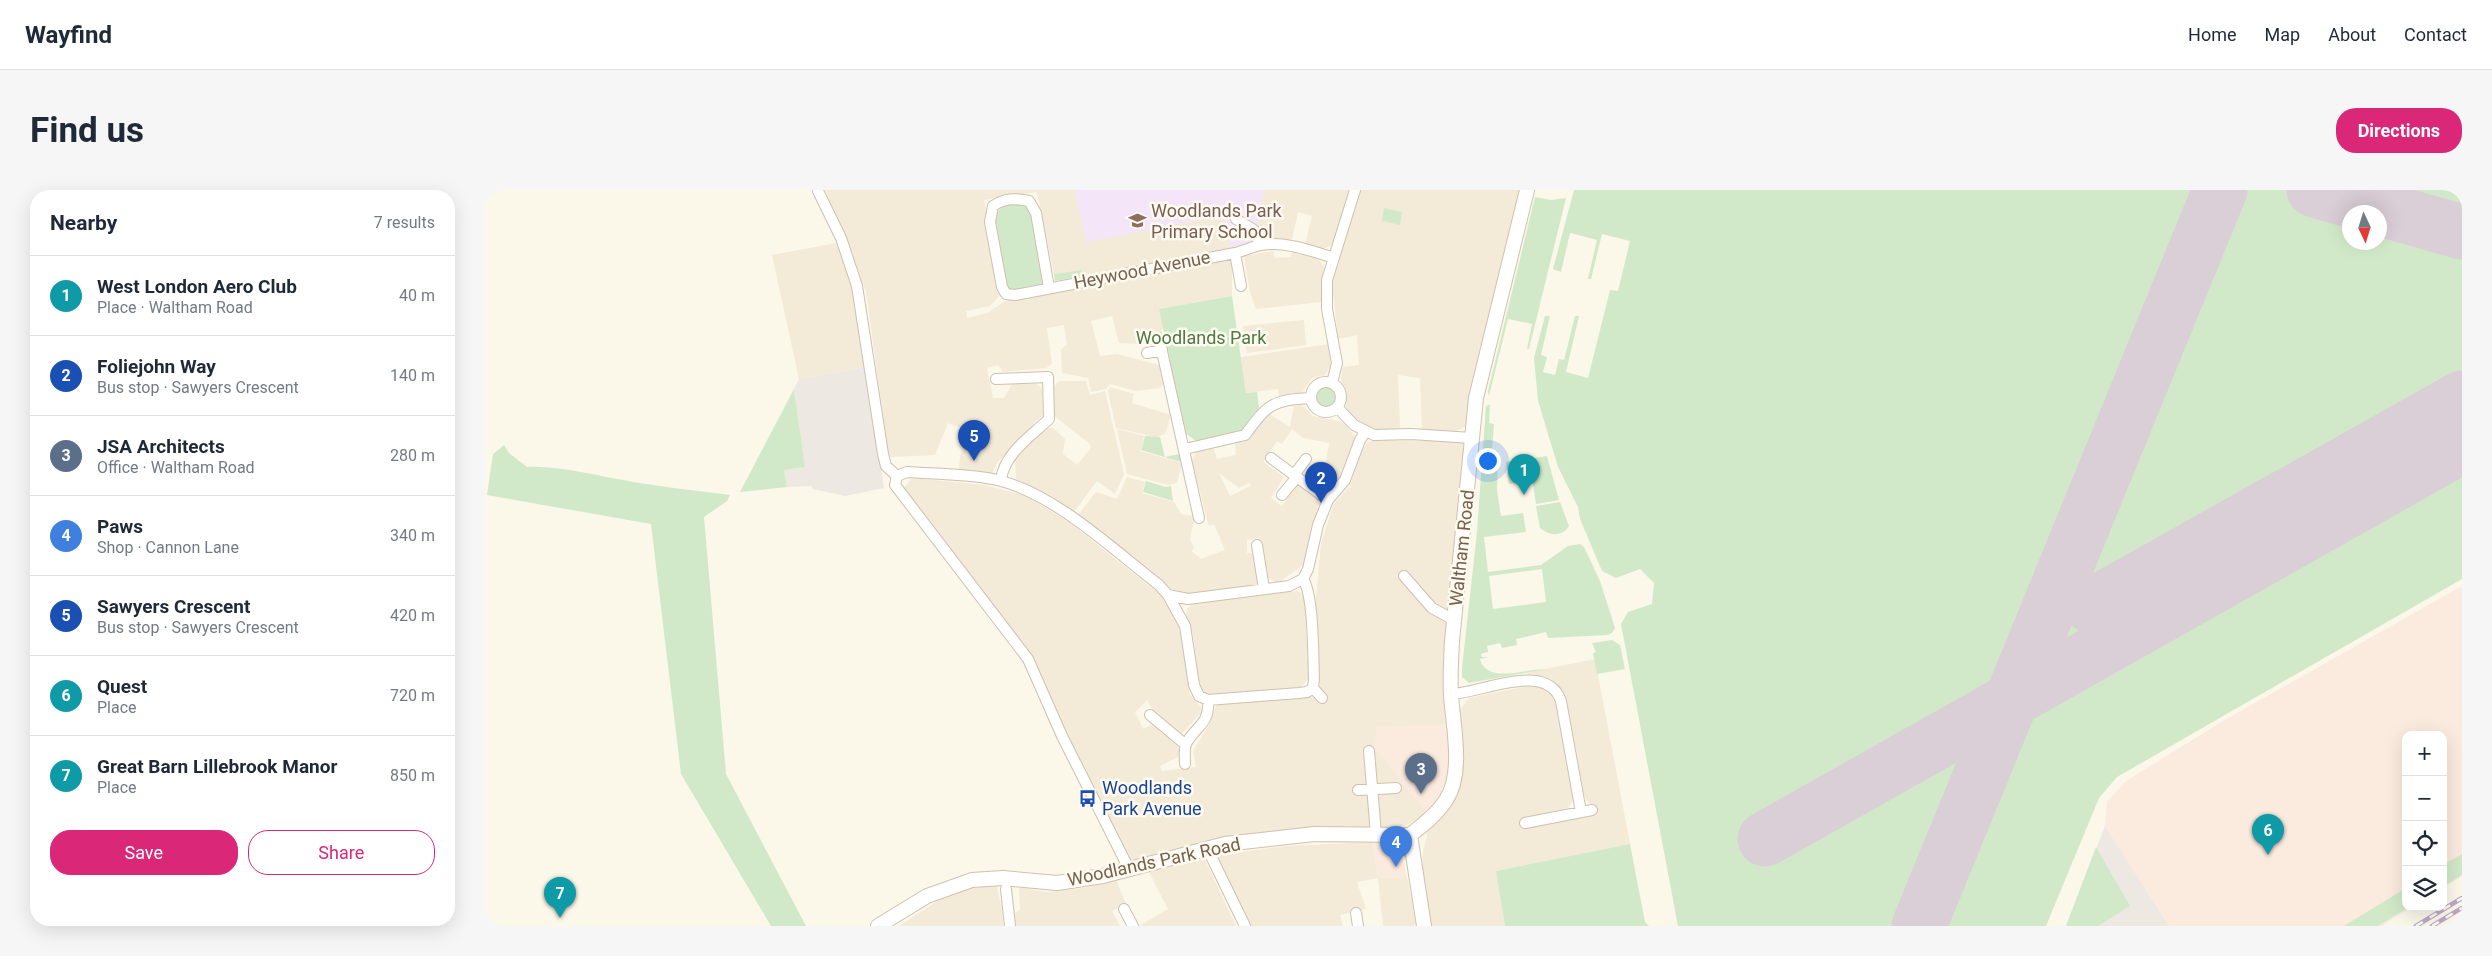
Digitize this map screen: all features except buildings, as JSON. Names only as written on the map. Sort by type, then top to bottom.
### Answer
[{"type":"street","points":[[1332,383],[1337,363],[1325,292],[1355,190]]},
{"type":"street","name":"Waltham Road","points":[[1410,835],[1426,823],[1447,800],[1455,773],[1456,750],[1451,694],[1454,620],[1476,398],[1527,190]]},
{"type":"street","points":[[818,191],[841,238],[857,286],[886,466],[1028,659],[1062,736],[1129,869]]},
{"type":"street","name":"Heywood Avenue","points":[[1049,288],[1036,213],[1029,201],[1017,198],[1003,200],[993,206],[990,222],[1002,287],[1006,294],[1049,288],[1235,253],[1260,245],[1277,244],[1297,247],[1334,258]]},
{"type":"street","points":[[1236,219],[1254,230],[1260,245]]},
{"type":"street","name":"Heywood Avenue","points":[[1235,253],[1241,286]]},
{"type":"street","points":[[1159,338],[1185,448],[1199,518]]},
{"type":"street","points":[[1147,353],[1162,350]]},
{"type":"street","points":[[996,378],[1047,377],[1049,419],[1011,454],[1002,467],[1001,480]]},
{"type":"street","points":[[1332,383],[1317,384],[1311,393],[1311,398],[1318,410],[1328,412],[1337,408]]},
{"type":"street","points":[[1332,383],[1341,394],[1337,408]]},
{"type":"street","points":[[1185,448],[1245,435],[1261,413],[1274,402],[1311,398]]},
{"type":"street","points":[[1337,408],[1354,425],[1375,434],[1472,438]]},
{"type":"street","points":[[1169,595],[1188,599],[1265,590],[1289,586],[1303,579],[1309,569],[1318,525],[1328,500],[1345,480],[1360,440],[1366,431]]},
{"type":"street","points":[[1271,458],[1328,500]]},
{"type":"street","points":[[1282,495],[1307,459]]},
{"type":"street","points":[[896,481],[907,472],[1001,480],[1035,493],[1072,518],[1159,585],[1169,595],[1185,626],[1196,692],[1199,696],[1208,700],[1299,693],[1307,692],[1313,688]]},
{"type":"street","points":[[1185,509],[1196,506]]},
{"type":"street","points":[[1257,545],[1265,590]]},
{"type":"street","points":[[1404,576],[1432,608],[1454,620]]},
{"type":"street","points":[[1303,579],[1307,584],[1310,606],[1313,688],[1322,698]]},
{"type":"street","points":[[1179,614],[1188,599]]},
{"type":"street","points":[[1451,694],[1534,679],[1551,686],[1561,701],[1581,812]]},
{"type":"street","points":[[1185,764],[1186,745],[1199,730],[1209,711],[1208,700]]},
{"type":"street","points":[[1150,715],[1186,745]]},
{"type":"street","points":[[1369,751],[1376,834]]},
{"type":"street","points":[[1358,790],[1396,788]]},
{"type":"street","points":[[1525,823],[1592,810]]},
{"type":"street","name":"Woodlands Park Road","points":[[878,926],[927,896],[972,880],[1003,878],[1057,883],[1079,881],[1207,848],[1314,834],[1410,835]]},
{"type":"street","points":[[1410,835],[1424,926]]},
{"type":"street","points":[[1207,848],[1245,926]]},
{"type":"street","points":[[1006,889],[1013,906],[1010,926]]},
{"type":"street","points":[[1124,909],[1133,926]]},
{"type":"street","points":[[1356,913],[1357,926]]},
{"type":"shaded area","points":[[825,190],[1075,190],[1086,241],[1215,217],[1225,218],[1231,250],[1082,276],[1081,270],[1054,274],[1037,192],[984,200],[1000,295],[990,306],[966,311],[967,318],[987,313],[1007,300],[1232,259],[1232,296],[1159,309],[1163,328],[1156,345],[1119,343],[1112,316],[1091,321],[1100,356],[1117,354],[1159,365],[1163,384],[1160,388],[1135,391],[1110,384],[1106,389],[1091,392],[1088,378],[1062,373],[1061,350],[1067,344],[1064,325],[1047,328],[1052,364],[1046,368],[1003,372],[998,365],[987,368],[993,398],[1004,398],[1012,384],[1037,384],[1042,389],[1043,414],[997,463],[992,474],[959,470],[960,457],[969,431],[948,423],[935,455],[889,457],[866,292],[849,244]]},
{"type":"shaded area","name":"Woodlands Park Primary School","points":[[1075,190],[1264,190],[1258,224],[1265,239],[1231,250],[1225,218],[1215,217],[1086,242]]},
{"type":"shaded area","points":[[1264,190],[1352,190],[1333,244],[1323,249],[1305,244],[1312,216],[1298,212],[1292,239],[1265,239],[1258,224]]},
{"type":"shaded area","points":[[1359,190],[1521,190],[1466,426],[1456,431],[1422,430],[1420,378],[1398,375],[1400,430],[1375,429],[1361,424],[1346,409],[1345,388],[1341,380],[1343,367],[1359,365],[1357,335],[1338,339],[1332,282]]},
{"type":"shaded area","points":[[836,243],[854,286],[865,367],[799,379],[772,255]]},
{"type":"shaded area","points":[[1274,251],[1274,258],[1291,257],[1292,251],[1318,258],[1324,267],[1321,302],[1256,309],[1250,293],[1244,256]]},
{"type":"shaded area","points":[[1304,320],[1306,345],[1247,353],[1243,326]]},
{"type":"shaded area","points":[[1329,344],[1331,365],[1325,375],[1312,378],[1302,393],[1279,396],[1278,389],[1246,393],[1241,357]]},
{"type":"shaded area","points":[[865,367],[884,488],[845,496],[813,489],[811,486],[787,487],[784,470],[805,467],[794,389],[799,379]]},
{"type":"shaded area","points":[[1059,381],[1086,381],[1090,395],[1105,391],[1124,474],[1115,494],[1097,481],[1074,512],[1016,479],[1015,458],[1045,428],[1053,428],[1065,439],[1063,454],[1077,465],[1091,448],[1090,444],[1053,415],[1052,388]]},
{"type":"shaded area","points":[[1110,387],[1134,394],[1132,403],[1171,415],[1165,434],[1156,437],[1116,428],[1108,391]]},
{"type":"shaded area","points":[[1302,405],[1313,416],[1343,422],[1355,437],[1342,476],[1328,493],[1323,493],[1305,477],[1314,462],[1326,463],[1329,443],[1303,438],[1292,429],[1282,444],[1277,441],[1263,462],[1284,477],[1271,498],[1282,506],[1298,483],[1323,502],[1312,529],[1306,563],[1278,583],[1266,577],[1259,538],[1247,540],[1247,553],[1255,554],[1259,585],[1189,594],[1172,589],[1078,515],[1096,492],[1117,499],[1127,477],[1145,482],[1142,493],[1174,502],[1181,514],[1195,517],[1190,539],[1194,548],[1191,551],[1201,559],[1225,550],[1214,524],[1209,526],[1192,461],[1197,450],[1213,447],[1217,459],[1236,455],[1235,443],[1248,439],[1269,414],[1290,427],[1294,406]],"holes":[[[1219,473],[1239,488],[1249,483],[1252,485],[1230,496]]]},
{"type":"shaded area","points":[[1117,429],[1144,436],[1140,451],[1182,463],[1177,483],[1168,485],[1127,474]]},
{"type":"shaded area","points":[[1377,440],[1455,441],[1464,443],[1466,469],[1452,724],[1427,813],[1407,825],[1387,830],[1131,863],[1113,832],[1032,664],[904,488],[912,478],[985,485],[1026,496],[1069,522],[1162,596],[1179,622],[1190,685],[1189,694],[1201,707],[1201,712],[1180,736],[1155,714],[1147,700],[1135,712],[1143,729],[1154,724],[1178,743],[1180,756],[1160,766],[1162,771],[1196,767],[1193,751],[1209,725],[1217,704],[1312,697],[1320,705],[1328,699],[1320,689],[1316,599],[1321,543],[1334,504],[1350,486],[1361,451],[1368,442]]},
{"type":"shaded area","points":[[2462,586],[2462,876],[2447,885],[2447,731],[2402,731],[2402,911],[2406,911],[2382,926],[2169,926],[2105,826],[2107,802],[2126,781],[2223,721]]},
{"type":"shaded area","points":[[1298,591],[1304,596],[1309,678],[1301,687],[1210,696],[1204,694],[1200,689],[1193,633],[1186,618],[1187,609],[1195,602]]},
{"type":"shaded area","points":[[1595,659],[1630,844],[1496,871],[1505,926],[1430,926],[1422,884],[1423,853],[1428,831],[1446,809],[1461,753],[1460,710],[1469,698],[1534,685],[1547,689],[1557,701],[1574,799],[1568,808],[1524,819],[1526,828],[1596,815],[1594,804],[1589,803],[1584,796],[1562,690],[1549,678],[1524,673]]},
{"type":"shaded area","points":[[1452,724],[1452,755],[1447,777],[1438,799],[1427,813],[1374,747],[1377,727]]},
{"type":"shaded area","points":[[2105,826],[2169,926],[2066,926]]},
{"type":"shaded area","points":[[1372,842],[1378,878],[1357,882],[1366,909],[1340,915],[1343,926],[1250,926],[1216,855],[1288,846]]},
{"type":"shaded area","points":[[1372,842],[1395,844],[1401,852],[1407,877],[1378,878]]},
{"type":"shaded area","points":[[1204,858],[1236,926],[1139,926],[1168,909],[1149,872]]},
{"type":"shaded area","points":[[1407,877],[1416,923],[1413,926],[1383,926],[1378,878]]},
{"type":"shaded area","points":[[1116,880],[1126,904],[1112,911],[1120,926],[1014,926],[1013,914],[1020,910],[1019,887],[1046,892],[1084,888]]},
{"type":"shaded area","points":[[997,886],[1003,926],[899,926],[945,896],[968,888]]},
{"type":"green space","points":[[1574,190],[2462,190],[2462,579],[2117,777],[2099,798],[2046,926],[1678,926],[1621,624],[1628,612],[1652,604],[1654,583],[1640,569],[1616,578],[1602,571],[1580,519],[1578,507],[1558,467],[1538,401],[1534,358],[1545,316],[1550,316],[1541,355],[1547,357],[1543,372],[1555,375],[1559,359],[1564,360],[1575,316],[1579,316],[1566,372],[1588,378],[1610,290],[1618,291],[1630,241],[1602,234],[1591,279],[1588,279],[1597,240],[1570,233],[1561,272],[1553,269]]},
{"type":"green space","points":[[1535,197],[1551,200],[1566,198],[1529,349],[1527,349],[1532,324],[1508,319],[1489,396],[1488,391]]},
{"type":"green space","points":[[1016,202],[1025,204],[1031,211],[1043,285],[1012,291],[1007,287],[994,220],[1002,208]]},
{"type":"green space","points":[[1384,208],[1402,212],[1400,225],[1382,221]]},
{"type":"green space","points":[[1081,270],[1082,276],[1055,281],[1054,274]]},
{"type":"green space","name":"Woodlands Park","points":[[1232,296],[1246,393],[1257,392],[1259,408],[1243,430],[1196,441],[1185,433],[1159,309]]},
{"type":"green space","points":[[1326,385],[1334,389],[1338,397],[1334,405],[1326,409],[1318,405],[1314,397],[1318,389]]},
{"type":"green space","points":[[794,389],[805,467],[784,470],[787,487],[740,492]]},
{"type":"green space","points":[[1490,405],[1489,423],[1494,424],[1492,450],[1498,451],[1497,490],[1501,516],[1523,513],[1526,532],[1484,537],[1488,572],[1541,565],[1568,546],[1580,544],[1584,547],[1600,581],[1615,628],[1612,633],[1607,635],[1548,638],[1546,632],[1516,639],[1517,645],[1502,648],[1500,643],[1487,646],[1488,652],[1481,654],[1482,657],[1489,657],[1480,659],[1484,667],[1490,671],[1509,673],[1546,669],[1469,683],[1462,677],[1462,668],[1477,532],[1486,406]],"holes":[[[1542,569],[1546,602],[1493,609],[1489,576]]]},
{"type":"green space","points":[[1145,436],[1160,437],[1165,457],[1180,454],[1181,462],[1141,450]]},
{"type":"green space","points":[[504,445],[509,453],[527,467],[562,469],[649,485],[730,495],[727,501],[704,517],[726,774],[806,926],[771,926],[681,774],[651,524],[487,495],[493,454]]},
{"type":"green space","points":[[1547,456],[1559,500],[1536,504],[1529,459]]},
{"type":"green space","points":[[1527,459],[1528,466],[1526,463],[1521,464],[1521,467],[1512,469],[1514,483],[1509,484],[1506,462]]},
{"type":"green space","points":[[1146,481],[1166,487],[1171,486],[1173,501],[1143,492]]},
{"type":"green space","points":[[1560,502],[1569,526],[1559,534],[1547,533],[1540,528],[1536,506]]},
{"type":"green space","points":[[1612,640],[1620,645],[1625,669],[1597,674],[1593,653],[1596,652],[1592,643]]},
{"type":"green space","points":[[1630,844],[1645,922],[1649,926],[1505,926],[1496,871]]},
{"type":"green space","points":[[2096,847],[2130,906],[2098,926],[2066,926]]},
{"type":"green space","points":[[2462,854],[2462,875],[2447,884],[2447,866],[2447,863]]},
{"type":"green space","points":[[2402,890],[2402,911],[2378,926],[2344,926]]},
{"type":"runway","points":[[1919,926],[2220,190]]},
{"type":"runway","points":[[2314,190],[2462,232]]},
{"type":"runway","points":[[2091,606],[2462,398]]},
{"type":"runway","points":[[1765,839],[2462,446]]},
{"type":"railway","points":[[2416,926],[2462,898]]},
{"type":"railway","points":[[2432,926],[2462,908]]},
{"type":"place","name":"Woodlands Park Primary School","points":[[1137,221]]},
{"type":"place","name":"Sawyers Crescent","points":[[974,461]]},
{"type":"place","name":"West London Aero Club","points":[[1524,495]]},
{"type":"place","name":"Foliejohn Way","points":[[1321,503]]},
{"type":"place","name":"JSA Architects","points":[[1421,794]]},
{"type":"place","name":"Woodlands Park Avenue","points":[[1088,798]]},
{"type":"place","name":"Quest","points":[[2268,855]]},
{"type":"place","name":"Paws","points":[[1396,867]]},
{"type":"place","name":"Great Barn Lillebrook Manor","points":[[560,918]]}]
